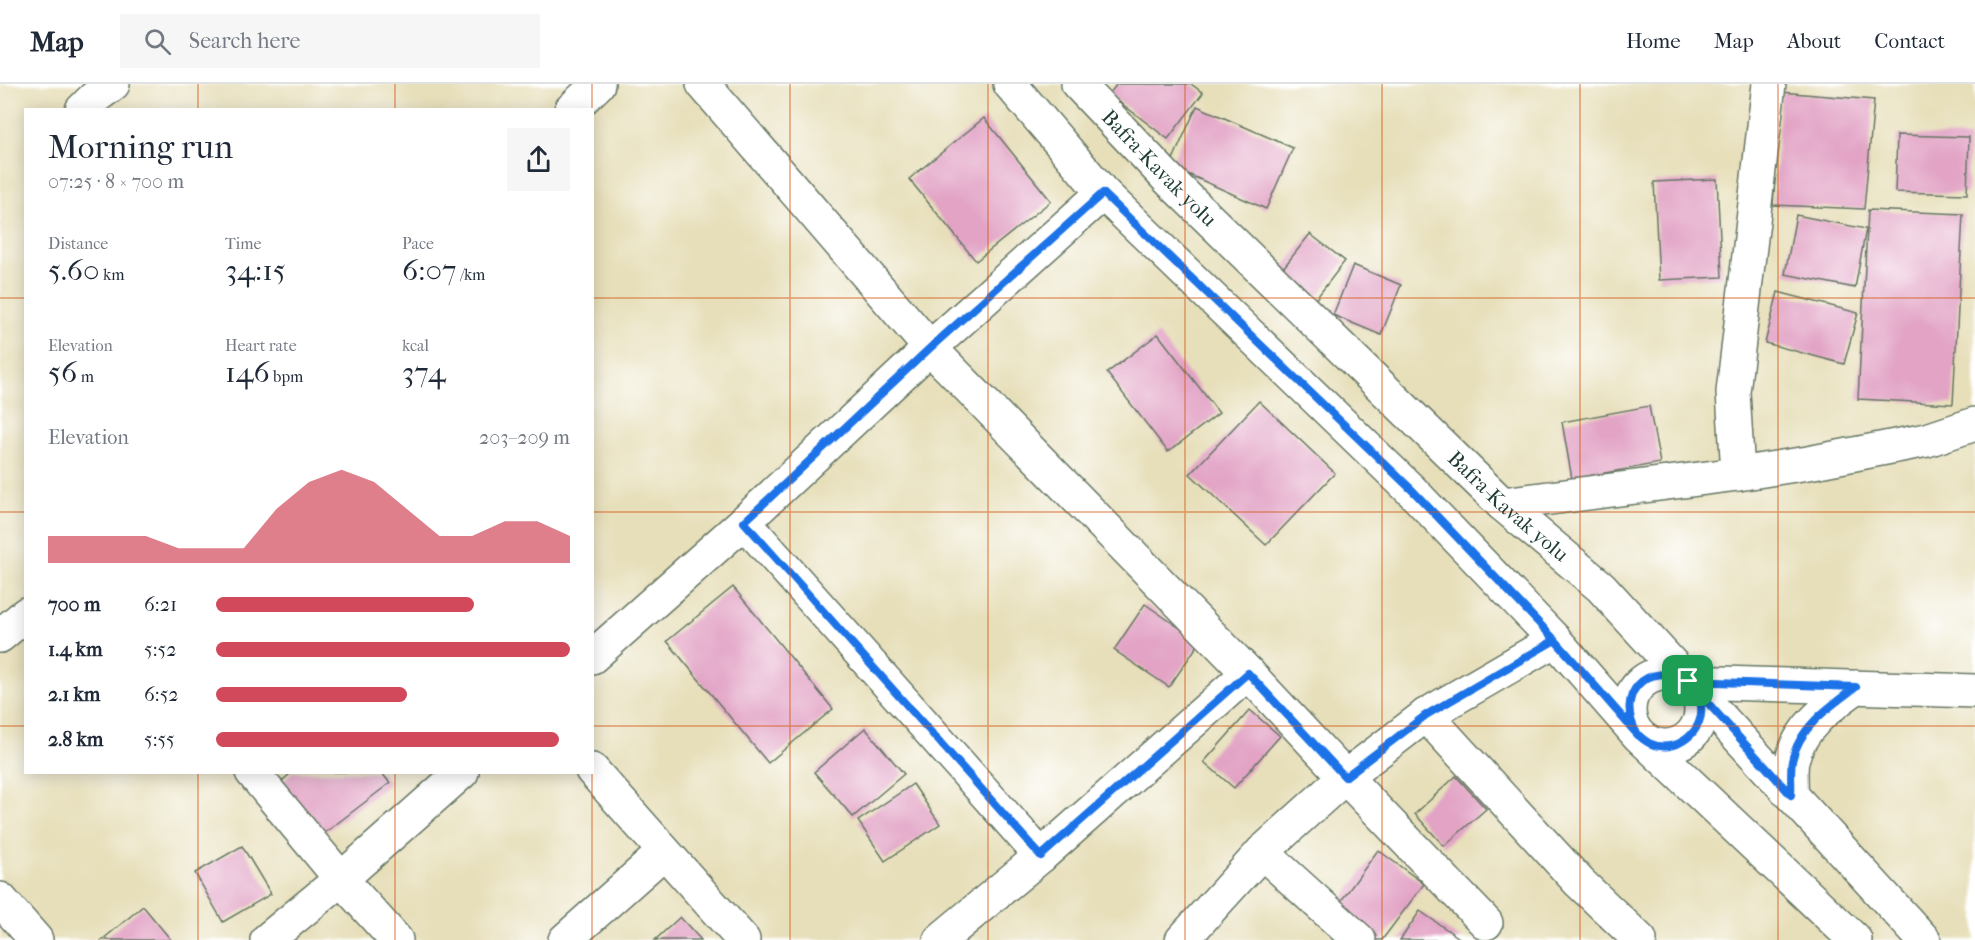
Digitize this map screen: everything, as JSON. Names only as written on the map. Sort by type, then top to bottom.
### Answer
[{"type":"street","points":[[84,108],[113,84]]},
{"type":"street","points":[[573,108],[598,84]]},
{"type":"street","points":[[703,84],[930,348],[1248,673],[1486,922]]},
{"type":"street","points":[[1010,84],[1103,193],[1413,491],[1555,640],[1638,735],[1856,940]]},
{"type":"street","name":"Bafra-Kavak yolu","points":[[1078,84],[1169,180],[1502,504],[1601,587],[1924,940]]},
{"type":"street","points":[[1738,474],[1733,392],[1769,84]]},
{"type":"street","points":[[594,655],[744,522],[930,348],[1103,193]]},
{"type":"street","points":[[1502,504],[1738,474],[1927,440],[1975,424]]},
{"type":"street","points":[[744,522],[1041,856]]},
{"type":"street","points":[[0,636],[24,616]]},
{"type":"street","points":[[1182,940],[1263,852],[1345,777],[1426,715],[1555,640]]},
{"type":"street","points":[[940,940],[1041,856],[1248,673]]},
{"type":"street","points":[[1688,681],[1701,702],[1699,725],[1692,734],[1672,746],[1660,746],[1638,735],[1632,725],[1629,700],[1634,690],[1643,681],[1654,675],[1666,673],[1688,681],[1975,691]]},
{"type":"street","points":[[1791,795],[1792,761],[1804,733],[1823,711],[1856,687]]},
{"type":"street","points":[[1426,715],[1579,882],[1640,940]]},
{"type":"street","points":[[594,772],[743,940]]},
{"type":"street","points":[[254,774],[341,879],[396,940]]},
{"type":"street","points":[[267,940],[341,879],[460,774]]},
{"type":"street","points":[[566,940],[664,852]]},
{"type":"street","points":[[1263,852],[1359,940]]},
{"type":"street","points":[[0,898],[36,940]]},
{"type":"building","points":[[1117,84],[1191,84],[1203,93],[1168,139],[1109,94]]},
{"type":"building","points":[[1781,92],[1874,100],[1864,209],[1773,205]]},
{"type":"building","points":[[1197,106],[1293,148],[1266,209],[1170,166]]},
{"type":"building","points":[[984,118],[1051,201],[976,261],[909,179]]},
{"type":"building","points":[[1897,135],[1969,137],[1967,194],[1895,192]]},
{"type":"building","points":[[1717,179],[1722,277],[1659,280],[1654,182]]},
{"type":"building","points":[[1868,210],[1963,214],[1953,404],[1858,399]]},
{"type":"building","points":[[1796,215],[1866,229],[1855,288],[1785,274]]},
{"type":"building","points":[[1310,234],[1345,261],[1315,300],[1280,272]]},
{"type":"building","points":[[1353,265],[1401,285],[1381,335],[1333,315]]},
{"type":"building","points":[[1778,292],[1858,313],[1844,364],[1765,343]]},
{"type":"building","points":[[1158,334],[1219,413],[1168,452],[1107,373]]},
{"type":"building","points":[[1259,401],[1335,473],[1266,545],[1190,474]]},
{"type":"building","points":[[1649,406],[1660,463],[1572,479],[1562,422]]},
{"type":"building","points":[[733,587],[833,709],[768,763],[667,641]]},
{"type":"building","points":[[1145,604],[1200,642],[1169,687],[1114,650]]},
{"type":"building","points":[[1250,710],[1280,736],[1234,788],[1204,762]]},
{"type":"building","points":[[865,728],[904,774],[853,817],[814,772]]},
{"type":"building","points":[[290,774],[383,774],[390,783],[322,835],[281,782]]},
{"type":"building","points":[[1456,776],[1486,809],[1444,846],[1415,814]]},
{"type":"building","points":[[913,784],[940,824],[885,861],[858,821]]},
{"type":"building","points":[[242,846],[271,894],[223,922],[195,873]]},
{"type":"building","points":[[1378,850],[1424,884],[1382,940],[1372,940],[1333,912]]},
{"type":"building","points":[[143,906],[171,940],[102,940]]},
{"type":"building","points":[[1420,911],[1462,940],[1400,940]]},
{"type":"building","points":[[680,917],[701,940],[655,940]]},
{"type":"route","points":[[1688,681],[1666,673],[1654,675],[1634,690],[1629,700],[1629,713],[1638,735],[1555,640],[1413,491],[1103,193],[930,348],[744,522],[1041,856],[1248,673],[1345,777],[1426,715],[1555,640],[1597,688],[1638,735],[1660,746],[1672,746],[1683,741],[1699,725],[1701,702],[1688,681],[1791,795],[1792,761],[1804,733],[1823,711],[1856,687],[1688,681]]}]
